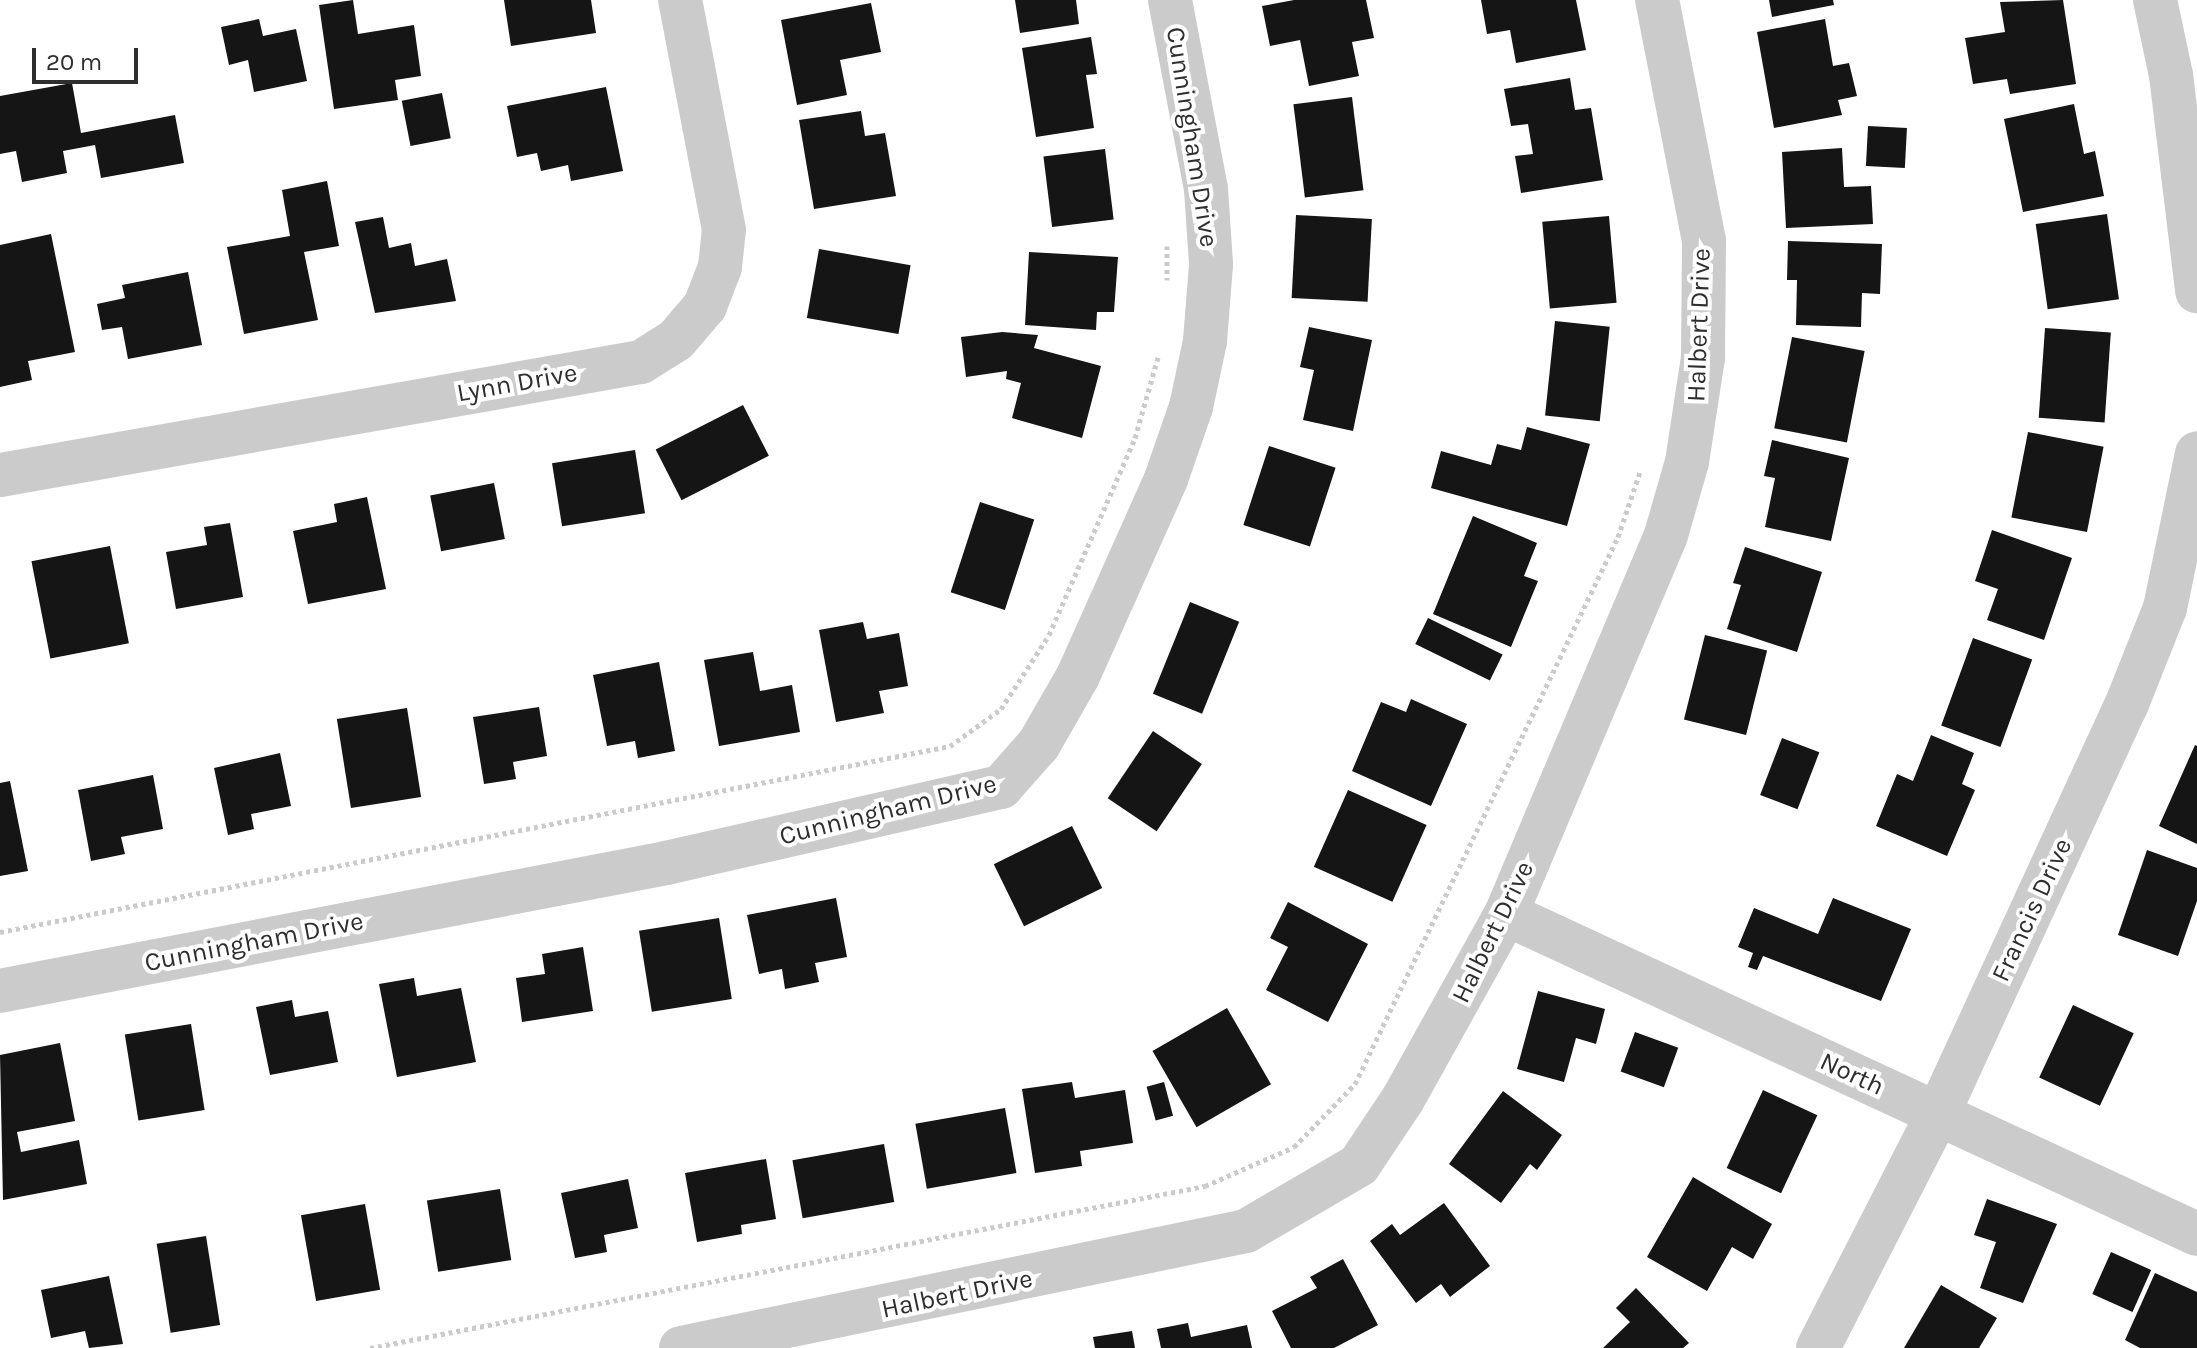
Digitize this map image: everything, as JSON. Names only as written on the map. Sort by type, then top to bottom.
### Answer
[{"type":"street","name":"Lynn Drive","points":[[0,475],[641,362],[676,340],[705,306],[720,267],[724,230],[680,0]]},
{"type":"street","name":"Cunningham Drive","points":[[0,991],[666,863],[1001,787],[1039,744],[1078,676],[1166,479],[1194,394],[1205,341],[1211,264],[1206,189],[1170,0]]},
{"type":"street","name":"Halbert Drive","points":[[681,1348],[1246,1231],[1291,1208],[1359,1165],[1403,1099],[1506,914],[1666,535],[1697,405],[1704,241],[1657,0]]},
{"type":"street","points":[[2155,0],[2184,71],[2197,291]]},
{"type":"street","name":"Francis Drive","points":[[1818,1348],[1938,1114],[2126,706],[2165,608],[2197,453]]},
{"type":"street","name":"North","points":[[1506,914],[2197,1234]]},
{"type":"path","points":[[1167,235],[1167,294]]},
{"type":"path","points":[[0,932],[950,746],[1001,709],[1049,635],[1135,438],[1159,353]]},
{"type":"path","points":[[370,1348],[1205,1186],[1294,1147],[1355,1084],[1618,537],[1645,456]]},
{"type":"building","points":[[353,0],[358,34],[414,25],[421,76],[395,80],[398,100],[334,109],[319,5]]},
{"type":"building","points":[[504,0],[591,0],[596,33],[511,46]]},
{"type":"building","points":[[1015,0],[1076,0],[1079,24],[1020,33]]},
{"type":"building","points":[[1294,0],[1366,0],[1374,38],[1352,42],[1359,76],[1309,86],[1300,40],[1270,46],[1262,6]]},
{"type":"building","points":[[1481,0],[1576,0],[1586,50],[1516,63],[1510,30],[1487,34]]},
{"type":"building","points":[[1769,0],[1833,0],[1834,5],[1772,17]]},
{"type":"building","points":[[2063,0],[2076,84],[2010,94],[2007,79],[1973,84],[1965,38],[2005,32],[2000,2]]},
{"type":"building","points":[[871,3],[881,52],[840,60],[847,95],[797,105],[781,20]]},
{"type":"building","points":[[259,19],[263,36],[296,29],[307,81],[254,92],[248,60],[229,65],[221,27]]},
{"type":"building","points":[[1825,19],[1833,66],[1849,63],[1857,96],[1838,100],[1842,115],[1774,128],[1757,32]]},
{"type":"building","points":[[1091,37],[1097,74],[1086,75],[1094,128],[1036,137],[1022,48]]},
{"type":"building","points":[[1570,78],[1575,110],[1591,108],[1603,180],[1521,193],[1515,156],[1533,154],[1528,124],[1511,126],[1504,89]]},
{"type":"building","points":[[72,83],[81,133],[175,115],[184,163],[101,178],[95,145],[63,151],[67,173],[22,182],[16,151],[0,154],[0,96]]},
{"type":"building","points":[[606,87],[623,171],[571,181],[568,165],[541,171],[537,153],[517,157],[507,106]]},
{"type":"building","points":[[442,93],[451,138],[411,146],[402,101]]},
{"type":"building","points":[[1352,97],[1363,190],[1305,197],[1293,104]]},
{"type":"building","points":[[2074,104],[2084,154],[2095,151],[2104,196],[2023,212],[2004,119]]},
{"type":"building","points":[[861,111],[865,136],[885,133],[896,196],[814,209],[799,120]]},
{"type":"building","points":[[1868,126],[1907,128],[1905,168],[1866,166]]},
{"type":"building","points":[[1842,148],[1844,187],[1871,186],[1873,224],[1786,228],[1782,152]]},
{"type":"building","points":[[1105,149],[1114,219],[1052,227],[1043,157]]},
{"type":"building","points":[[327,181],[339,246],[304,252],[318,320],[244,334],[227,247],[290,236],[282,190]]},
{"type":"building","points":[[2107,214],[2119,299],[2048,309],[2036,224]]},
{"type":"building","points":[[1296,215],[1372,219],[1368,302],[1292,298]]},
{"type":"building","points":[[1609,216],[1617,303],[1550,309],[1542,222]]},
{"type":"building","points":[[383,217],[389,248],[411,243],[415,266],[447,259],[456,301],[375,313],[355,222]]},
{"type":"building","points":[[51,234],[75,352],[28,361],[32,380],[0,387],[0,245]]},
{"type":"building","points":[[1788,241],[1882,244],[1880,294],[1862,293],[1861,327],[1796,325],[1797,280],[1787,280]]},
{"type":"building","points":[[819,249],[911,265],[898,334],[807,318]]},
{"type":"building","points":[[1029,252],[1118,257],[1114,312],[1097,312],[1096,330],[1025,325]]},
{"type":"building","points":[[188,272],[202,345],[128,359],[122,327],[102,330],[97,304],[125,298],[122,285]]},
{"type":"building","points":[[1555,321],[1610,327],[1600,421],[1545,415]]},
{"type":"building","points":[[1309,327],[1372,340],[1353,431],[1303,420],[1314,370],[1300,367]]},
{"type":"building","points":[[2045,328],[2111,333],[2105,422],[2039,418]]},
{"type":"building","points":[[1002,332],[1038,335],[1034,348],[1101,366],[1082,438],[1012,418],[1021,383],[1006,379],[1007,371],[966,377],[961,337]]},
{"type":"building","points":[[1792,337],[1865,351],[1847,442],[1774,428]]},
{"type":"building","points":[[743,405],[769,456],[682,500],[656,449]]},
{"type":"building","points":[[1527,427],[1590,444],[1567,526],[1431,488],[1441,451],[1491,465],[1497,444],[1521,450]]},
{"type":"building","points":[[2028,432],[2104,447],[2087,532],[2011,517]]},
{"type":"building","points":[[1772,440],[1849,458],[1831,541],[1765,527],[1775,478],[1764,476]]},
{"type":"building","points":[[1269,446],[1336,468],[1310,547],[1243,525]]},
{"type":"building","points":[[635,450],[645,513],[562,526],[552,463]]},
{"type":"building","points":[[494,483],[505,539],[441,551],[430,495]]},
{"type":"building","points":[[367,497],[386,589],[308,604],[293,531],[337,522],[334,504]]},
{"type":"building","points":[[980,502],[1034,520],[1005,610],[951,592]]},
{"type":"building","points":[[1473,516],[1537,543],[1524,576],[1538,581],[1511,647],[1433,614]]},
{"type":"building","points":[[230,523],[243,597],[176,609],[166,552],[207,545],[204,527]]},
{"type":"building","points":[[1992,530],[2072,558],[2044,640],[1987,620],[1998,589],[1975,581]]},
{"type":"building","points":[[110,546],[129,643],[50,658],[31,561]]},
{"type":"building","points":[[1745,547],[1822,572],[1797,652],[1727,629],[1741,585],[1733,583]]},
{"type":"building","points":[[1190,602],[1239,622],[1202,714],[1153,694]]},
{"type":"building","points":[[1428,618],[1503,654],[1490,680],[1415,644]]},
{"type":"building","points":[[863,622],[867,639],[899,633],[908,686],[879,691],[884,713],[836,722],[819,630]]},
{"type":"building","points":[[1705,635],[1767,650],[1746,735],[1684,719]]},
{"type":"building","points":[[1973,638],[2032,660],[2000,747],[1941,725]]},
{"type":"building","points":[[753,652],[760,691],[792,685],[800,732],[719,746],[704,660]]},
{"type":"building","points":[[659,662],[675,751],[638,758],[635,741],[607,746],[593,675]]},
{"type":"building","points":[[1411,699],[1467,724],[1431,806],[1352,771],[1381,702],[1406,712]]},
{"type":"building","points":[[539,707],[547,756],[513,762],[516,779],[484,784],[473,717]]},
{"type":"building","points":[[407,708],[421,797],[351,808],[337,719]]},
{"type":"building","points":[[1153,731],[1202,764],[1157,831],[1108,798]]},
{"type":"building","points":[[1931,735],[1974,753],[1962,784],[1975,790],[1947,856],[1876,826],[1897,774],[1913,781]]},
{"type":"building","points":[[1782,738],[1819,752],[1797,809],[1760,795]]},
{"type":"building","points":[[2197,746],[2197,844],[2159,826]]},
{"type":"building","points":[[280,753],[291,806],[251,814],[254,829],[228,835],[214,768]]},
{"type":"building","points":[[153,775],[163,829],[121,837],[125,854],[91,861],[78,790]]},
{"type":"building","points":[[10,781],[28,871],[0,876],[0,783]]},
{"type":"building","points":[[1348,790],[1427,825],[1392,902],[1314,867]]},
{"type":"building","points":[[1072,826],[1102,888],[1024,926],[994,864]]},
{"type":"building","points":[[2147,850],[2197,868],[2197,901],[2178,956],[2118,935]]},
{"type":"building","points":[[836,898],[847,957],[815,963],[819,982],[785,989],[782,969],[759,974],[747,915]]},
{"type":"building","points":[[1833,898],[1911,929],[1881,1001],[1763,956],[1757,970],[1748,967],[1753,953],[1738,947],[1754,908],[1818,934]]},
{"type":"building","points":[[1288,902],[1368,944],[1328,1022],[1266,990],[1288,947],[1270,938]]},
{"type":"building","points":[[719,918],[732,999],[652,1012],[639,931]]},
{"type":"building","points":[[583,947],[593,1011],[522,1022],[516,978],[545,974],[542,954]]},
{"type":"building","points":[[414,978],[417,996],[461,988],[476,1062],[397,1077],[379,984]]},
{"type":"building","points":[[1538,991],[1605,1009],[1596,1044],[1576,1038],[1564,1082],[1517,1069]]},
{"type":"building","points":[[292,1000],[295,1017],[328,1011],[338,1062],[270,1075],[256,1007]]},
{"type":"building","points":[[2073,1005],[2134,1033],[2100,1106],[2039,1078]]},
{"type":"building","points":[[1227,1008],[1271,1084],[1197,1127],[1153,1051]]},
{"type":"building","points":[[191,1024],[205,1110],[138,1120],[125,1034]]},
{"type":"building","points":[[1635,1032],[1678,1048],[1664,1087],[1621,1071]]},
{"type":"building","points":[[60,1043],[75,1121],[17,1132],[21,1152],[79,1140],[87,1184],[3,1200],[0,1055]]},
{"type":"building","points":[[1072,1082],[1075,1098],[1125,1090],[1133,1143],[1080,1151],[1082,1166],[1035,1173],[1022,1089]]},
{"type":"building","points":[[1164,1082],[1173,1116],[1156,1120],[1147,1087]]},
{"type":"building","points":[[1763,1090],[1817,1115],[1781,1193],[1727,1168]]},
{"type":"building","points":[[1503,1091],[1562,1135],[1537,1170],[1530,1164],[1501,1203],[1449,1164]]},
{"type":"building","points":[[1005,1108],[1016,1173],[927,1189],[915,1124]]},
{"type":"building","points":[[884,1144],[894,1202],[803,1218],[792,1160]]},
{"type":"building","points":[[766,1159],[776,1219],[741,1225],[742,1234],[697,1242],[685,1173]]},
{"type":"building","points":[[1693,1177],[1772,1224],[1753,1259],[1732,1247],[1707,1291],[1647,1257]]},
{"type":"building","points":[[628,1179],[638,1228],[604,1235],[607,1252],[575,1258],[561,1193]]},
{"type":"building","points":[[500,1189],[511,1260],[438,1272],[427,1201]]},
{"type":"building","points":[[1987,1199],[2057,1224],[2023,1303],[1980,1288],[1996,1242],[1974,1235]]},
{"type":"building","points":[[1444,1203],[1490,1266],[1450,1297],[1441,1284],[1416,1303],[1370,1241],[1392,1224],[1400,1235]]},
{"type":"building","points":[[365,1204],[380,1290],[316,1301],[301,1215]]},
{"type":"building","points":[[206,1236],[220,1325],[171,1333],[157,1244]]},
{"type":"building","points":[[2111,1252],[2151,1270],[2132,1312],[2092,1294]]},
{"type":"building","points":[[1343,1259],[1378,1325],[1334,1348],[1291,1348],[1272,1311],[1317,1288],[1310,1277]]},
{"type":"building","points":[[2155,1273],[2197,1292],[2197,1348],[2140,1348],[2125,1340]]},
{"type":"building","points":[[109,1276],[123,1344],[89,1348],[85,1331],[51,1338],[41,1290]]},
{"type":"building","points":[[1941,1285],[1997,1318],[1979,1348],[1904,1348]]},
{"type":"building","points":[[1636,1288],[1689,1343],[1683,1348],[1603,1348],[1630,1322],[1616,1308]]},
{"type":"building","points":[[1188,1323],[1191,1337],[1247,1325],[1252,1348],[1161,1348],[1157,1329]]},
{"type":"building","points":[[1132,1331],[1135,1348],[1095,1348],[1093,1337]]}]
